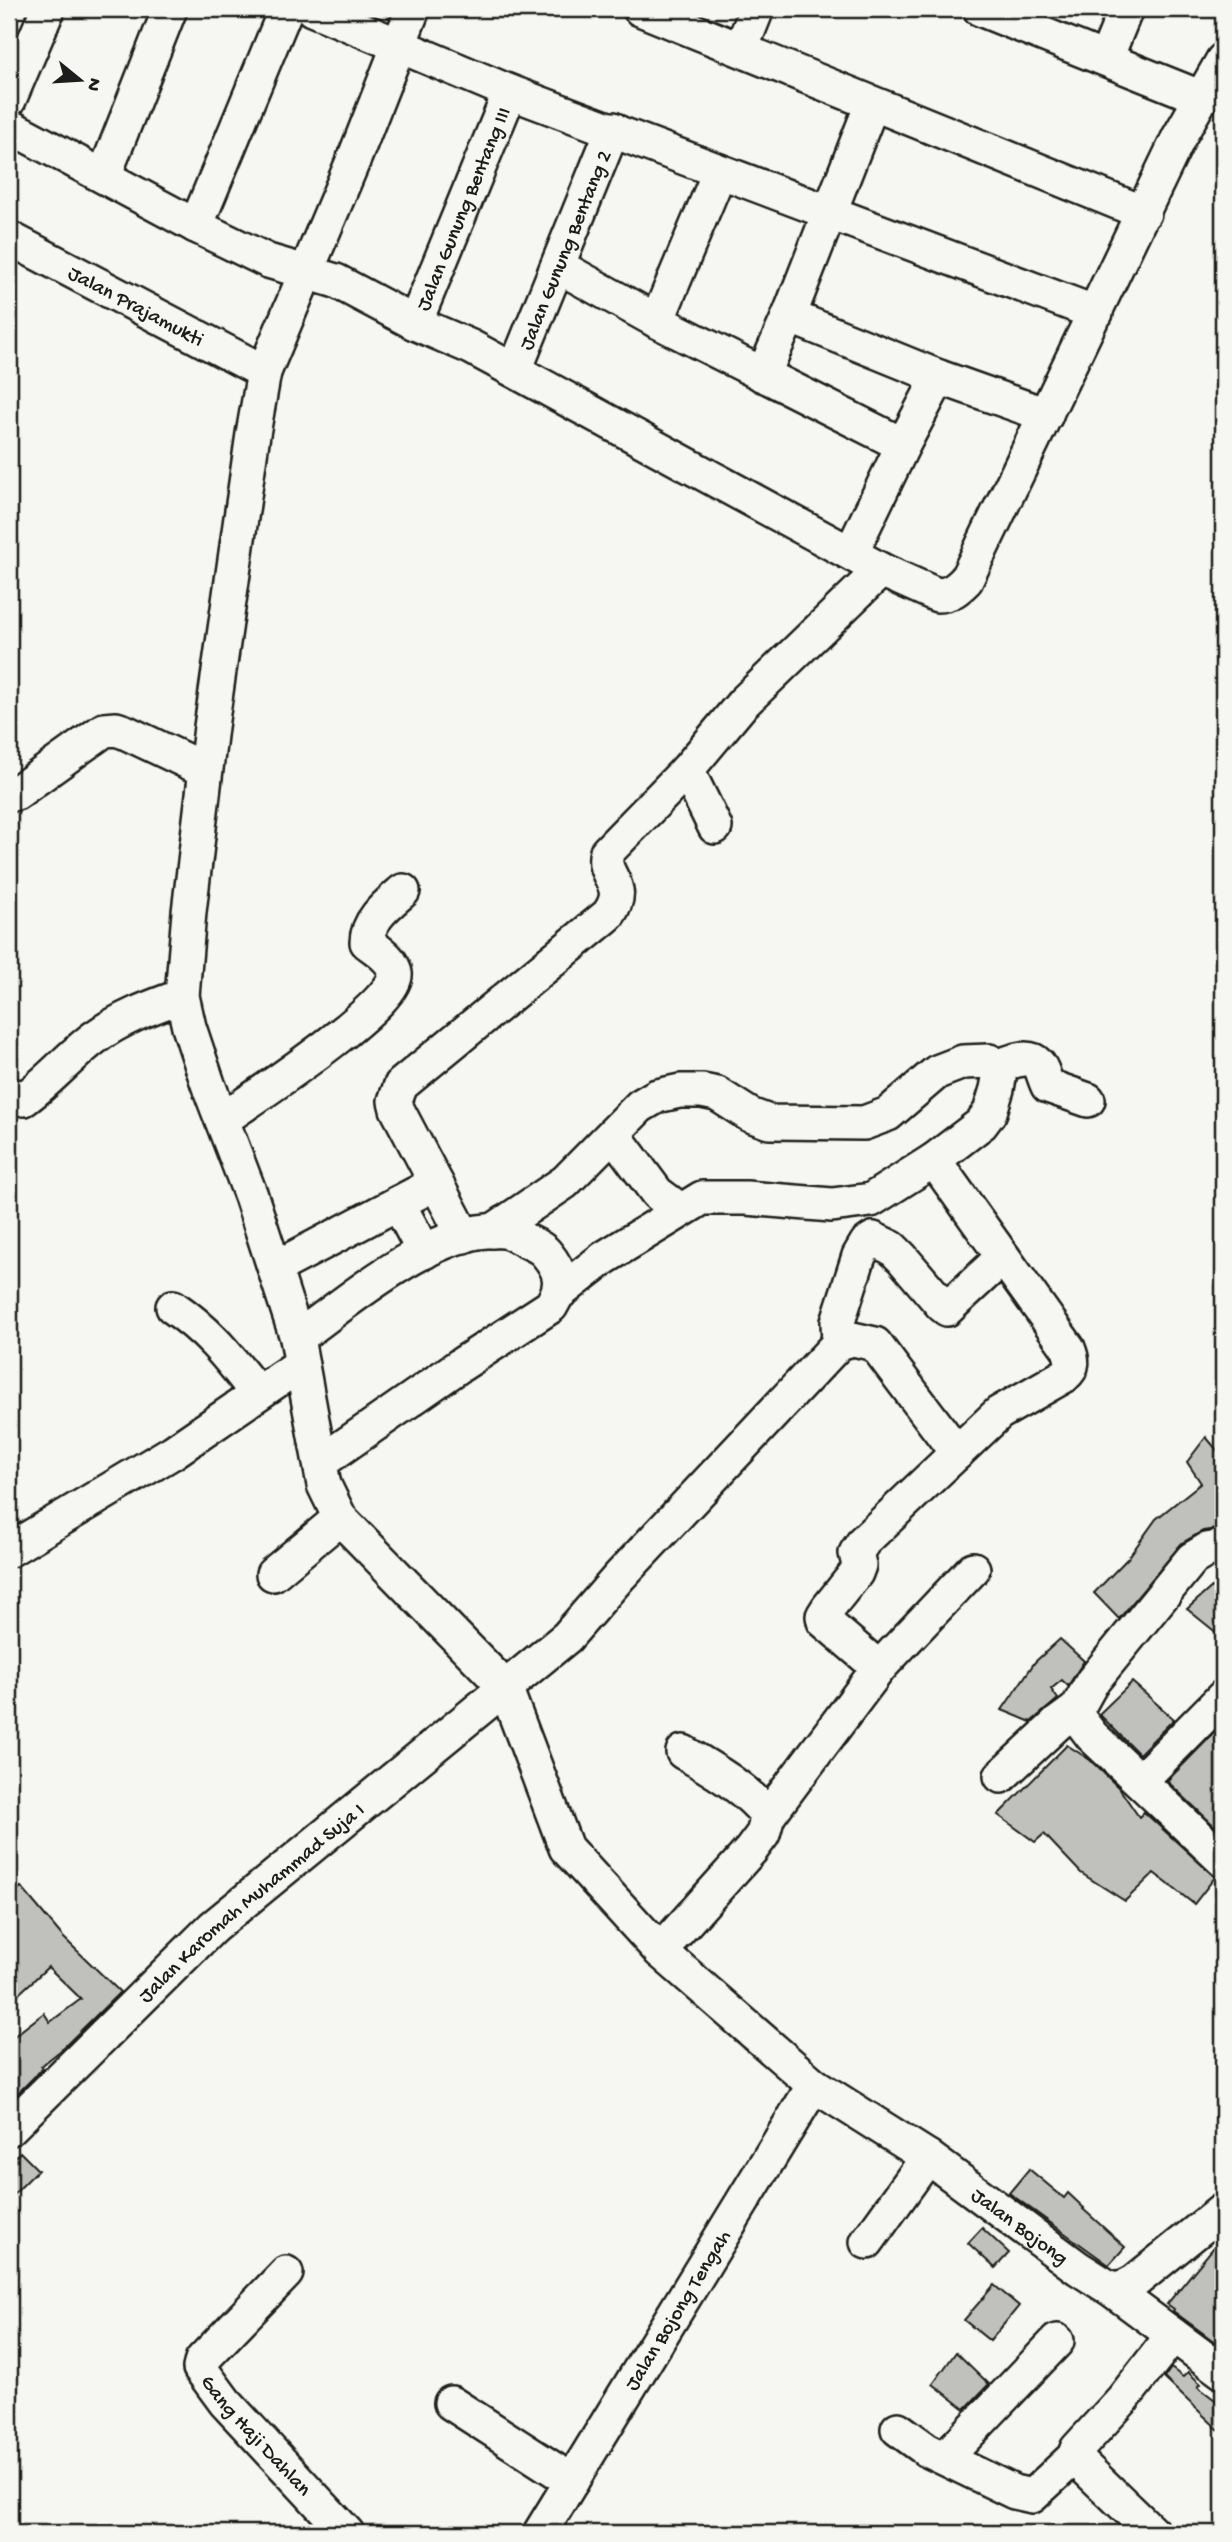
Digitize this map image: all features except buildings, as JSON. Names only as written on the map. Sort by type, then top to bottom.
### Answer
[{"type":"street","points":[[9,100],[48,9]]},
{"type":"street","points":[[104,176],[170,9]]},
{"type":"street","points":[[196,226],[286,9]]},
{"type":"street","points":[[312,9],[510,92],[1096,313]]},
{"type":"street","points":[[413,9],[264,372],[205,770],[182,996],[189,1027],[275,1269],[299,1351],[324,1485],[340,1518],[505,1686]]},
{"type":"street","points":[[640,9],[1144,214]]},
{"type":"street","points":[[741,49],[757,9]]},
{"type":"street","points":[[1106,58],[1126,9]]},
{"type":"street","points":[[993,11],[1202,98]]},
{"type":"street","points":[[9,126],[196,226],[268,261],[336,281],[415,323],[515,370],[881,570],[937,595],[945,595],[966,580],[1179,137],[1223,60]]},
{"type":"street","name":"Jalan Gunung Bentang III","points":[[415,323],[510,92]]},
{"type":"street","points":[[763,375],[789,316],[872,104]]},
{"type":"street","name":"Jalan Gunung Bentang 2","points":[[515,370],[612,130]]},
{"type":"street","points":[[657,321],[719,173]]},
{"type":"street","name":"Jalan Prajamukti","points":[[9,238],[264,372]]},
{"type":"street","points":[[558,266],[657,321],[903,445]]},
{"type":"street","points":[[789,316],[939,377],[1046,415]]},
{"type":"street","points":[[851,553],[939,377]]},
{"type":"street","points":[[479,1234],[436,1183],[397,1109],[397,1093],[401,1086],[608,915],[617,899],[616,886],[606,865],[607,852],[687,770],[743,703],[881,570]]},
{"type":"street","points":[[9,795],[16,793],[104,730],[116,729],[125,732],[205,770]]},
{"type":"street","points":[[687,770],[715,827]]},
{"type":"street","points":[[222,1120],[358,1022],[388,992],[394,984],[396,973],[390,960],[367,942],[367,936],[380,913],[403,891]]},
{"type":"street","points":[[9,1094],[24,1099],[93,1039],[131,1015],[182,996]]},
{"type":"street","points":[[997,1067],[1024,1059],[1034,1061],[1039,1064],[1048,1086],[1088,1100]]},
{"type":"street","points":[[479,1234],[565,1182],[640,1106],[657,1096],[680,1091],[717,1094],[750,1115],[784,1124],[811,1121],[864,1123],[888,1114],[937,1072],[963,1062],[989,1061],[997,1067]]},
{"type":"street","points":[[321,1462],[551,1306],[559,1293],[669,1202],[714,1196],[832,1205],[871,1200],[934,1160],[981,1124],[990,1112],[998,1089],[997,1067]]},
{"type":"street","points":[[614,1135],[669,1202]]},
{"type":"street","points":[[879,1668],[824,1621],[824,1612],[859,1567],[856,1553],[864,1541],[999,1413],[1071,1371],[1073,1360],[1068,1349],[934,1160]]},
{"type":"street","points":[[275,1269],[436,1183]]},
{"type":"street","points":[[397,1203],[424,1252]]},
{"type":"street","points":[[9,1550],[173,1452],[257,1394],[299,1351],[399,1265],[424,1252],[479,1234],[507,1231],[541,1248],[551,1259],[561,1280],[559,1293]]},
{"type":"street","points":[[957,1453],[875,1344],[853,1339],[839,1343],[838,1322],[859,1256],[866,1244],[873,1239],[892,1248],[947,1308],[1003,1257]]},
{"type":"street","points":[[173,1307],[211,1336],[257,1394]]},
{"type":"street","name":"Jalan Karomah Muhammad Suja I","points":[[9,2129],[213,1927],[567,1637],[619,1577],[839,1343]]},
{"type":"street","points":[[273,1574],[340,1518]]},
{"type":"street","points":[[1001,1776],[1077,1709],[1092,1682],[1192,1559],[1207,1549],[1223,1547]]},
{"type":"street","points":[[660,1951],[751,1850],[763,1834],[768,1816],[879,1668],[973,1569]]},
{"type":"street","name":"Jalan Bojong","points":[[505,1686],[566,1848],[660,1951],[814,2085],[928,2157],[1223,2372]]},
{"type":"street","points":[[1141,1780],[1223,1697]]},
{"type":"street","points":[[1077,1709],[1079,1719],[1092,1736],[1223,1859]]},
{"type":"street","points":[[683,1752],[715,1771],[761,1807],[768,1816]]},
{"type":"street","name":"Jalan Bojong Tengah","points":[[540,2533],[814,2085]]},
{"type":"street","points":[[867,2242],[928,2157]]},
{"type":"street","points":[[1111,2289],[1134,2282],[1223,2210]]},
{"type":"street","name":"Gang Haji Dahlan","points":[[286,2273],[202,2360],[200,2368],[225,2402],[342,2532]]},
{"type":"street","points":[[898,2429],[927,2450],[1014,2492],[1032,2496],[1074,2457],[1077,2449],[1123,2399],[1174,2335]]},
{"type":"street","points":[[945,2458],[1057,2341]]},
{"type":"street","points":[[451,2403],[572,2481]]},
{"type":"street","points":[[1074,2457],[1153,2533]]}]
